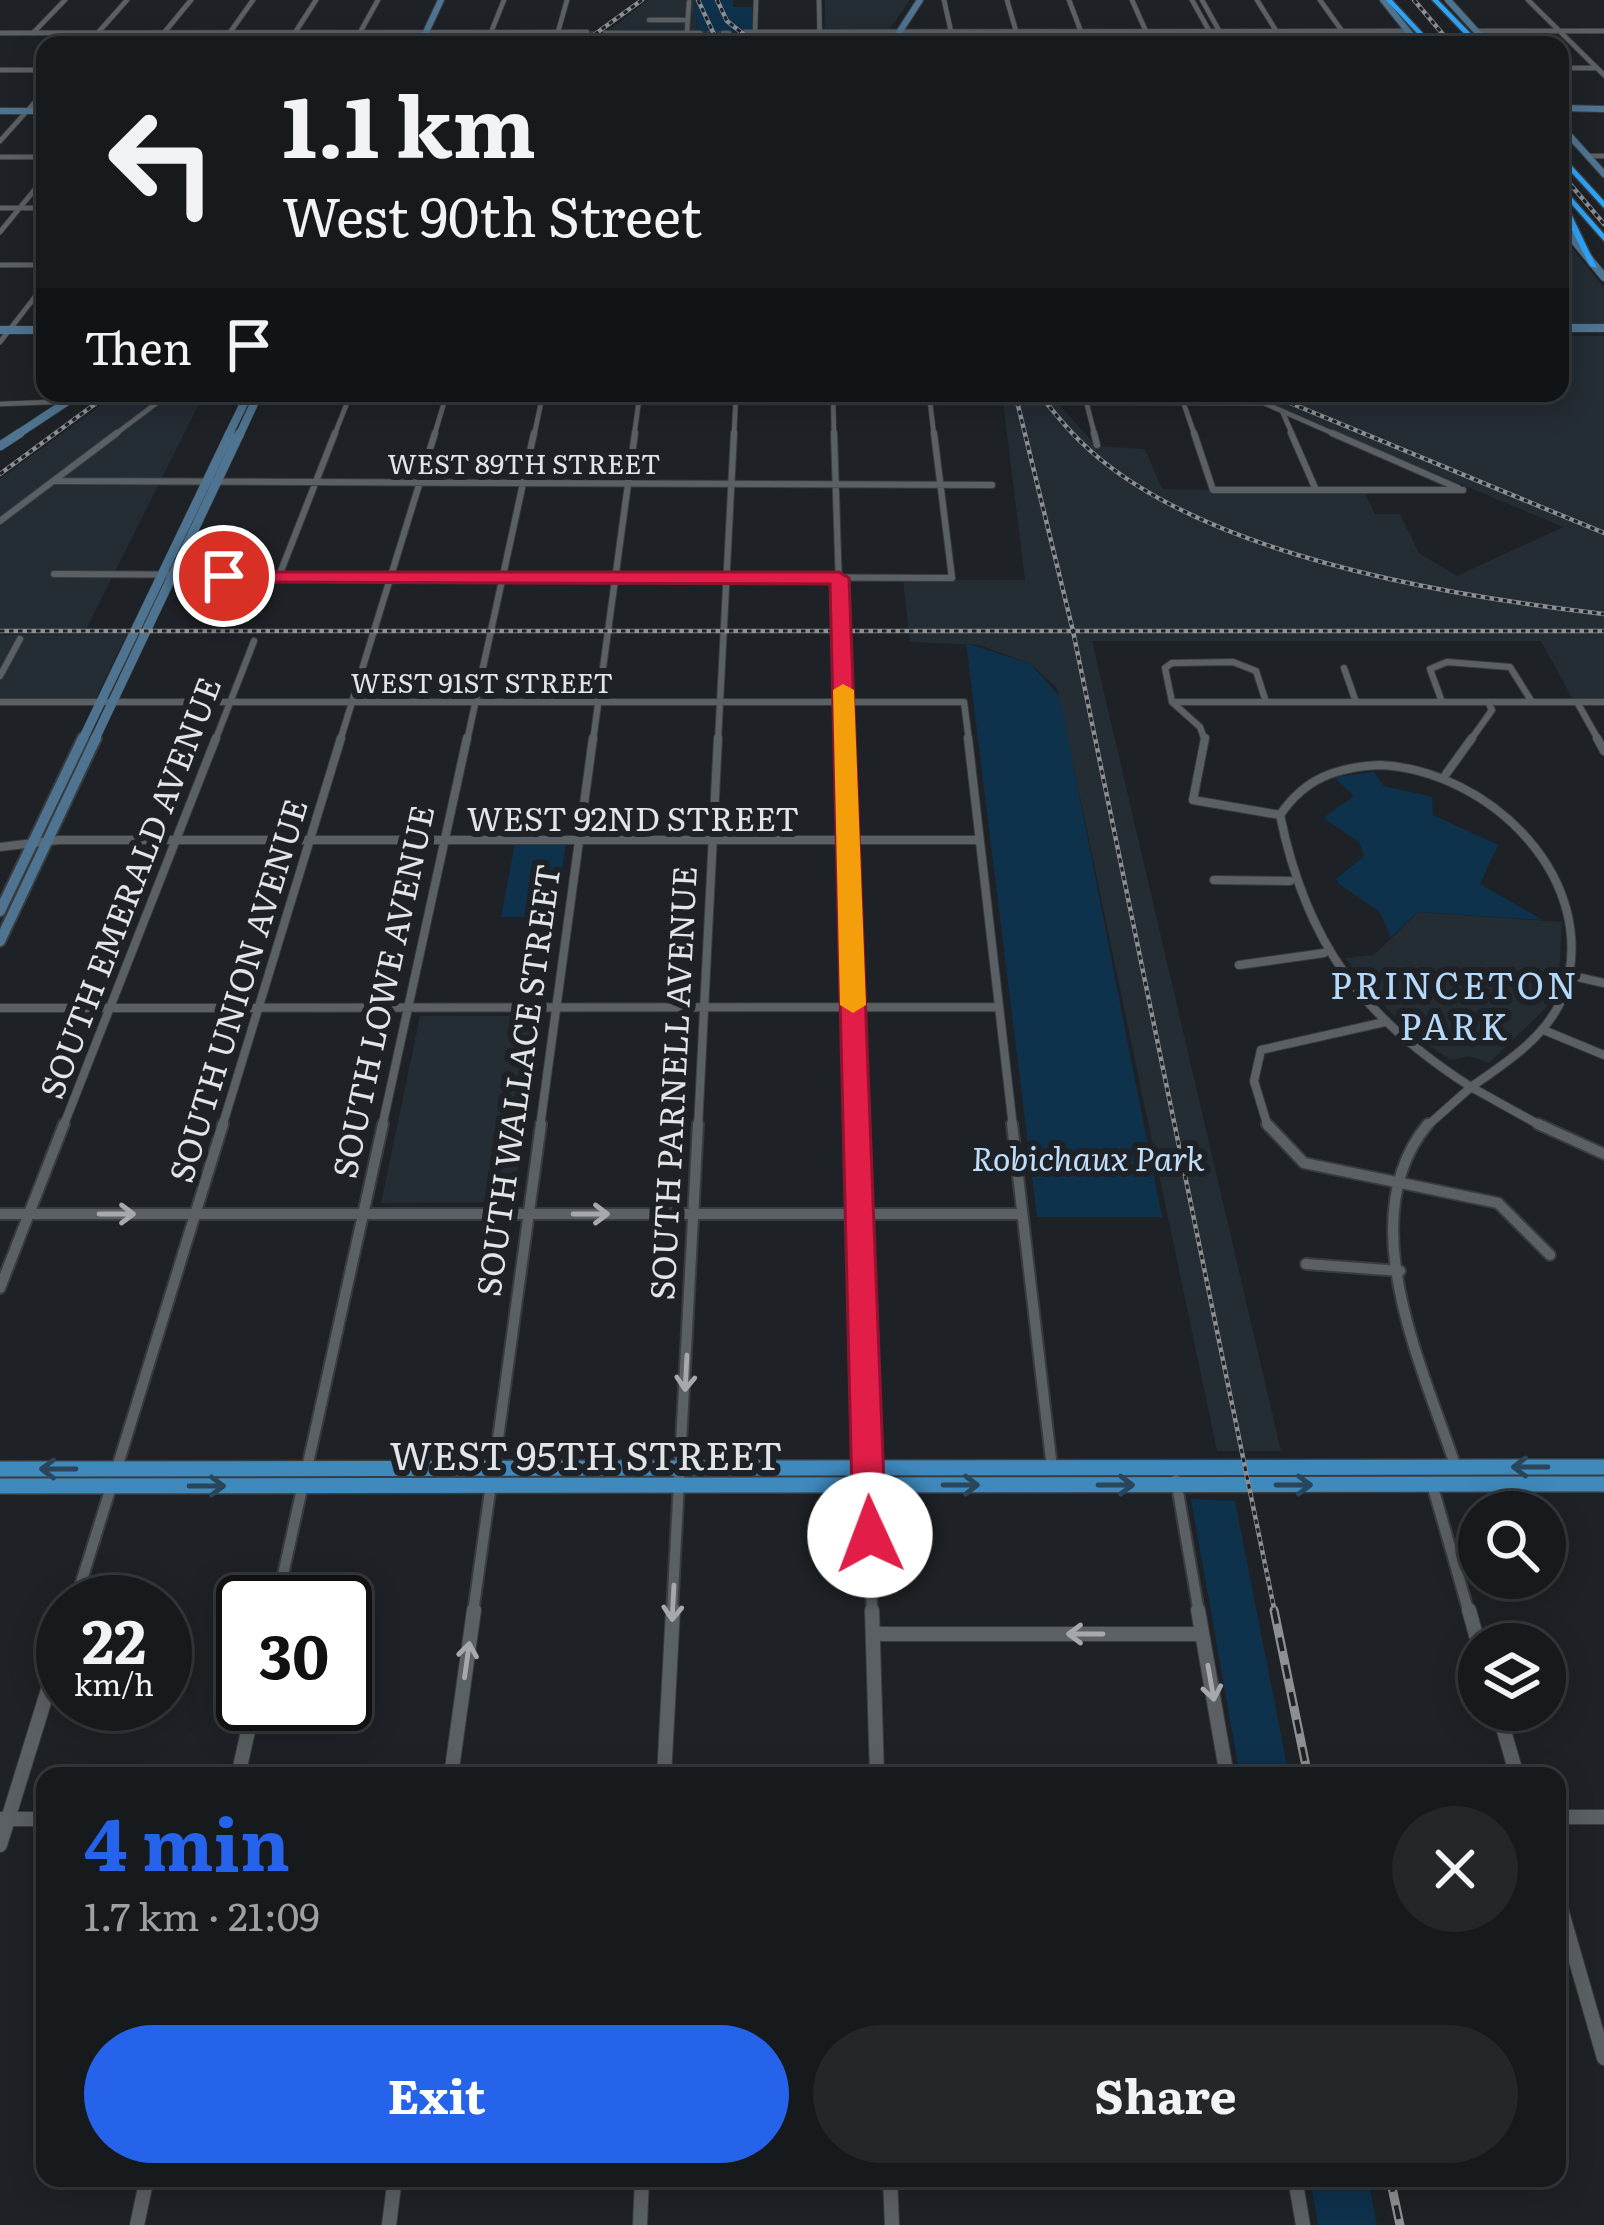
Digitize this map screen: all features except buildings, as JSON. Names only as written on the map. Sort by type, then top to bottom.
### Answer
[{"type":"highway","points":[[1389,0],[1417,36]]},
{"type":"highway","points":[[1404,0],[1434,36]]},
{"type":"highway","points":[[1438,0],[1471,36]]},
{"type":"highway","points":[[1438,0],[1460,36]]},
{"type":"highway","points":[[1569,166],[1604,206]]},
{"type":"highway","points":[[1578,176],[1604,194]]},
{"type":"highway","points":[[1569,197],[1604,239]]},
{"type":"highway","points":[[1569,217],[1594,266]]},
{"type":"main road","points":[[424,36],[441,0]]},
{"type":"main road","points":[[897,36],[920,0]]},
{"type":"main road","points":[[1389,0],[1412,31]]},
{"type":"main road","points":[[1438,0],[1481,36]]},
{"type":"main road","points":[[1569,110],[1604,110]]},
{"type":"main road","points":[[0,111],[36,111]]},
{"type":"main road","points":[[1569,135],[1604,175]]},
{"type":"main road","points":[[1569,234],[1604,277]]},
{"type":"main road","points":[[5,330],[36,330]]},
{"type":"main road","points":[[1569,331],[1604,331]]},
{"type":"main road","points":[[0,449],[68,402]]},
{"type":"main road","points":[[0,910],[107,702],[250,402]]},
{"type":"main road","points":[[0,941],[107,702]]},
{"type":"main road","name":"WEST 95TH STREET","points":[[1458,1476],[1604,1467]]},
{"type":"main road","name":"WEST 95TH STREET","points":[[0,1469],[114,1478]]},
{"type":"main road","name":"WEST 95TH STREET","points":[[0,1486],[114,1478],[1176,1476],[1458,1476],[1604,1484]]},
{"type":"street","points":[[33,32],[65,0]]},
{"type":"street","points":[[95,36],[128,0]]},
{"type":"street","points":[[161,36],[191,0]]},
{"type":"street","points":[[227,36],[253,0]]},
{"type":"street","points":[[293,36],[316,0]]},
{"type":"street","points":[[358,36],[378,0]]},
{"type":"street","points":[[490,36],[504,0]]},
{"type":"street","points":[[558,32],[567,0]]},
{"type":"street","points":[[755,32],[756,0]]},
{"type":"street","points":[[819,0],[820,36]]},
{"type":"street","points":[[944,0],[951,36]]},
{"type":"street","points":[[1007,0],[1017,36]]},
{"type":"street","points":[[1069,0],[1083,36]]},
{"type":"street","points":[[1132,0],[1148,36]]},
{"type":"street","points":[[1192,0],[1211,36]]},
{"type":"street","points":[[1202,0],[1222,36]]},
{"type":"street","points":[[1257,0],[1279,36]]},
{"type":"street","points":[[1320,0],[1345,36]]},
{"type":"street","points":[[1528,0],[1565,36]]},
{"type":"street","points":[[687,36],[689,1]]},
{"type":"street","points":[[649,20],[688,20]]},
{"type":"street","points":[[745,32],[1412,31]]},
{"type":"street","points":[[1476,31],[1604,31]]},
{"type":"street","points":[[0,33],[586,32]]},
{"type":"street","points":[[609,32],[699,32]]},
{"type":"street","points":[[1569,40],[1602,71]]},
{"type":"street","points":[[1569,69],[1602,71]]},
{"type":"street","points":[[0,70],[36,70]]},
{"type":"street","points":[[0,141],[36,100]]},
{"type":"street","points":[[1587,156],[1604,156]]},
{"type":"street","points":[[0,157],[36,157]]},
{"type":"street","points":[[0,232],[36,188]]},
{"type":"street","points":[[0,208],[36,208]]},
{"type":"street","points":[[0,265],[36,265]]},
{"type":"street","points":[[0,342],[36,297]]},
{"type":"street","points":[[0,404],[68,402]]},
{"type":"street","points":[[0,521],[157,402]]},
{"type":"street","points":[[279,576],[347,402]]},
{"type":"street","name":"SOUTH UNION AVENUE","points":[[83,1575],[444,402]]},
{"type":"street","name":"SOUTH LOWE AVENUE","points":[[283,1575],[541,402]]},
{"type":"street","name":"SOUTH WALLACE STREET","points":[[452,1767],[638,402]]},
{"type":"street","name":"SOUTH PARNELL AVENUE","points":[[664,1767],[736,402]]},
{"type":"street","points":[[833,402],[878,1767]]},
{"type":"street","points":[[911,402],[1264,403],[1463,490],[1214,490],[1184,403]]},
{"type":"street","points":[[54,574],[952,578],[930,403]]},
{"type":"street","points":[[1087,403],[1097,445]]},
{"type":"street","points":[[1282,411],[1316,490]]},
{"type":"street","name":"WEST 89TH STREET","points":[[55,482],[992,485]]},
{"type":"street","points":[[0,676],[20,639]]},
{"type":"street","name":"SOUTH EMERALD AVENUE","points":[[0,1288],[254,641]]},
{"type":"street","points":[[1266,702],[1256,671],[1233,662],[1172,663],[1165,670],[1172,702],[1195,717],[1208,757],[1193,800],[1201,806],[1280,815]]},
{"type":"street","points":[[1442,702],[1430,674],[1437,663],[1448,662],[1491,662],[1515,671],[1532,702]]},
{"type":"street","points":[[1344,668],[1355,702]]},
{"type":"street","points":[[1172,702],[1604,701]]},
{"type":"street","name":"WEST 91ST STREET","points":[[0,702],[964,702],[980,840]]},
{"type":"street","points":[[1195,717],[1208,702]]},
{"type":"street","points":[[1446,774],[1492,710],[1488,702]]},
{"type":"street","points":[[1577,702],[1604,751]]},
{"type":"street","points":[[1458,1476],[1400,1271],[1399,1178],[1423,1126],[1472,1087],[1546,1031],[1573,976],[1575,937],[1555,871],[1503,805],[1446,774],[1387,765],[1328,772],[1299,787],[1280,815],[1290,881],[1324,953],[1421,1055],[1472,1087],[1604,1154]]},
{"type":"street","name":"WEST 92ND STREET","points":[[0,847],[176,840],[980,840]]},
{"type":"street","points":[[980,840],[1053,1477]]},
{"type":"street","points":[[1214,880],[1290,881]]},
{"type":"street","points":[[1239,964],[1324,953]]},
{"type":"street","points":[[1573,976],[1604,983]]},
{"type":"street","points":[[0,1008],[999,1007]]},
{"type":"street","points":[[1385,1022],[1261,1050],[1254,1062],[1257,1092],[1272,1137],[1285,1154],[1304,1163],[1399,1178],[1498,1203],[1550,1256]]},
{"type":"street","points":[[1546,1031],[1604,1055]]},
{"type":"street","points":[[0,1214],[1022,1214]]},
{"type":"street","points":[[1306,1264],[1400,1271]]},
{"type":"street","points":[[1176,1476],[1224,1767]]},
{"type":"street","points":[[1430,1476],[1472,1623]]},
{"type":"street","points":[[873,1634],[1202,1634]]},
{"type":"street","points":[[0,1846],[4,1819],[36,1722]]},
{"type":"street","points":[[240,1767],[248,1731]]},
{"type":"street","points":[[1504,1731],[1514,1767]]},
{"type":"street","points":[[1566,1816],[1604,1816]]},
{"type":"street","points":[[4,1819],[36,1819]]},
{"type":"street","points":[[1566,1926],[1604,2058]]},
{"type":"street","points":[[136,2225],[145,2187]]},
{"type":"street","points":[[388,2225],[394,2187]]},
{"type":"street","points":[[640,2225],[642,2187]]},
{"type":"street","points":[[890,2187],[892,2225]]},
{"type":"street","points":[[1296,2187],[1303,2225]]},
{"type":"shaded area","points":[[648,0],[695,0],[700,36],[602,36]]},
{"type":"shaded area","points":[[825,0],[910,0],[889,30],[825,30]]},
{"type":"shaded area","points":[[1569,243],[1604,288],[1604,326],[1569,327]]},
{"type":"shaded area","points":[[1569,336],[1604,336],[1604,698],[1572,698],[1541,641],[1092,641],[1281,1451],[1217,1451],[1057,688],[1031,664],[979,645],[910,642],[903,580],[1025,580],[1003,402],[1057,402],[1096,446],[1145,449],[1162,489],[1364,492],[1375,514],[1400,514],[1419,553],[1457,576],[1563,527],[1265,402],[1569,402]]},
{"type":"shaded area","points":[[105,402],[200,402],[85,631],[0,631],[0,479]]},
{"type":"shaded area","points":[[127,634],[96,698],[0,698],[0,635]]},
{"type":"shaded area","points":[[1418,912],[1562,922],[1559,979],[1547,1007],[1489,1063],[1469,1056],[1451,1060],[1425,1043],[1388,1010],[1345,958],[1374,955]]},
{"type":"shaded area","points":[[420,1016],[539,1016],[513,1202],[381,1203]]},
{"type":"green space","points":[[695,0],[733,0],[733,7],[752,7],[753,33],[774,36],[700,36]]},
{"type":"green space","name":"Robichaux Park","points":[[966,643],[1031,664],[1060,697],[1162,1217],[1037,1217]]},
{"type":"green space","points":[[1374,772],[1384,786],[1432,797],[1433,815],[1498,845],[1480,884],[1543,920],[1418,912],[1391,937],[1379,911],[1336,879],[1364,856],[1359,842],[1323,818],[1354,796],[1334,777]]},
{"type":"green space","points":[[515,843],[566,843],[555,917],[501,917]]},
{"type":"green space","points":[[1191,1499],[1235,1501],[1287,1767],[1238,1767]]},
{"type":"green space","points":[[1312,2187],[1370,2187],[1377,2225],[1318,2225]]},
{"type":"tunnel","points":[[584,33],[605,33]]},
{"type":"tunnel","points":[[700,33],[723,33]]},
{"type":"railway","points":[[592,36],[642,0]]},
{"type":"railway","points":[[698,0],[715,36]]},
{"type":"railway","points":[[717,0],[727,21],[746,36]]},
{"type":"railway","points":[[1414,0],[1444,36]]},
{"type":"railway","points":[[1569,183],[1604,224]]},
{"type":"railway","points":[[0,474],[98,402]]},
{"type":"railway","points":[[1017,402],[1073,631]]},
{"type":"railway","points":[[1046,402],[1080,441],[1129,480],[1189,514],[1255,541],[1400,581],[1604,614]]},
{"type":"railway","points":[[1288,402],[1604,533]]},
{"type":"railway","points":[[0,631],[1073,631]]},
{"type":"railway","points":[[1073,631],[1604,631]]},
{"type":"railway","points":[[1073,631],[1275,1613]]},
{"type":"railway","points":[[1274,1610],[1306,1767]]},
{"type":"railway","points":[[1392,2187],[1400,2225]]},
{"type":"slow traffic","points":[[843,690],[853,1005]]},
{"type":"district","name":"PRINCETON PARK","points":[[1455,1004]]},
{"type":"route","points":[[224,576],[839,578],[870,1535]]}]
